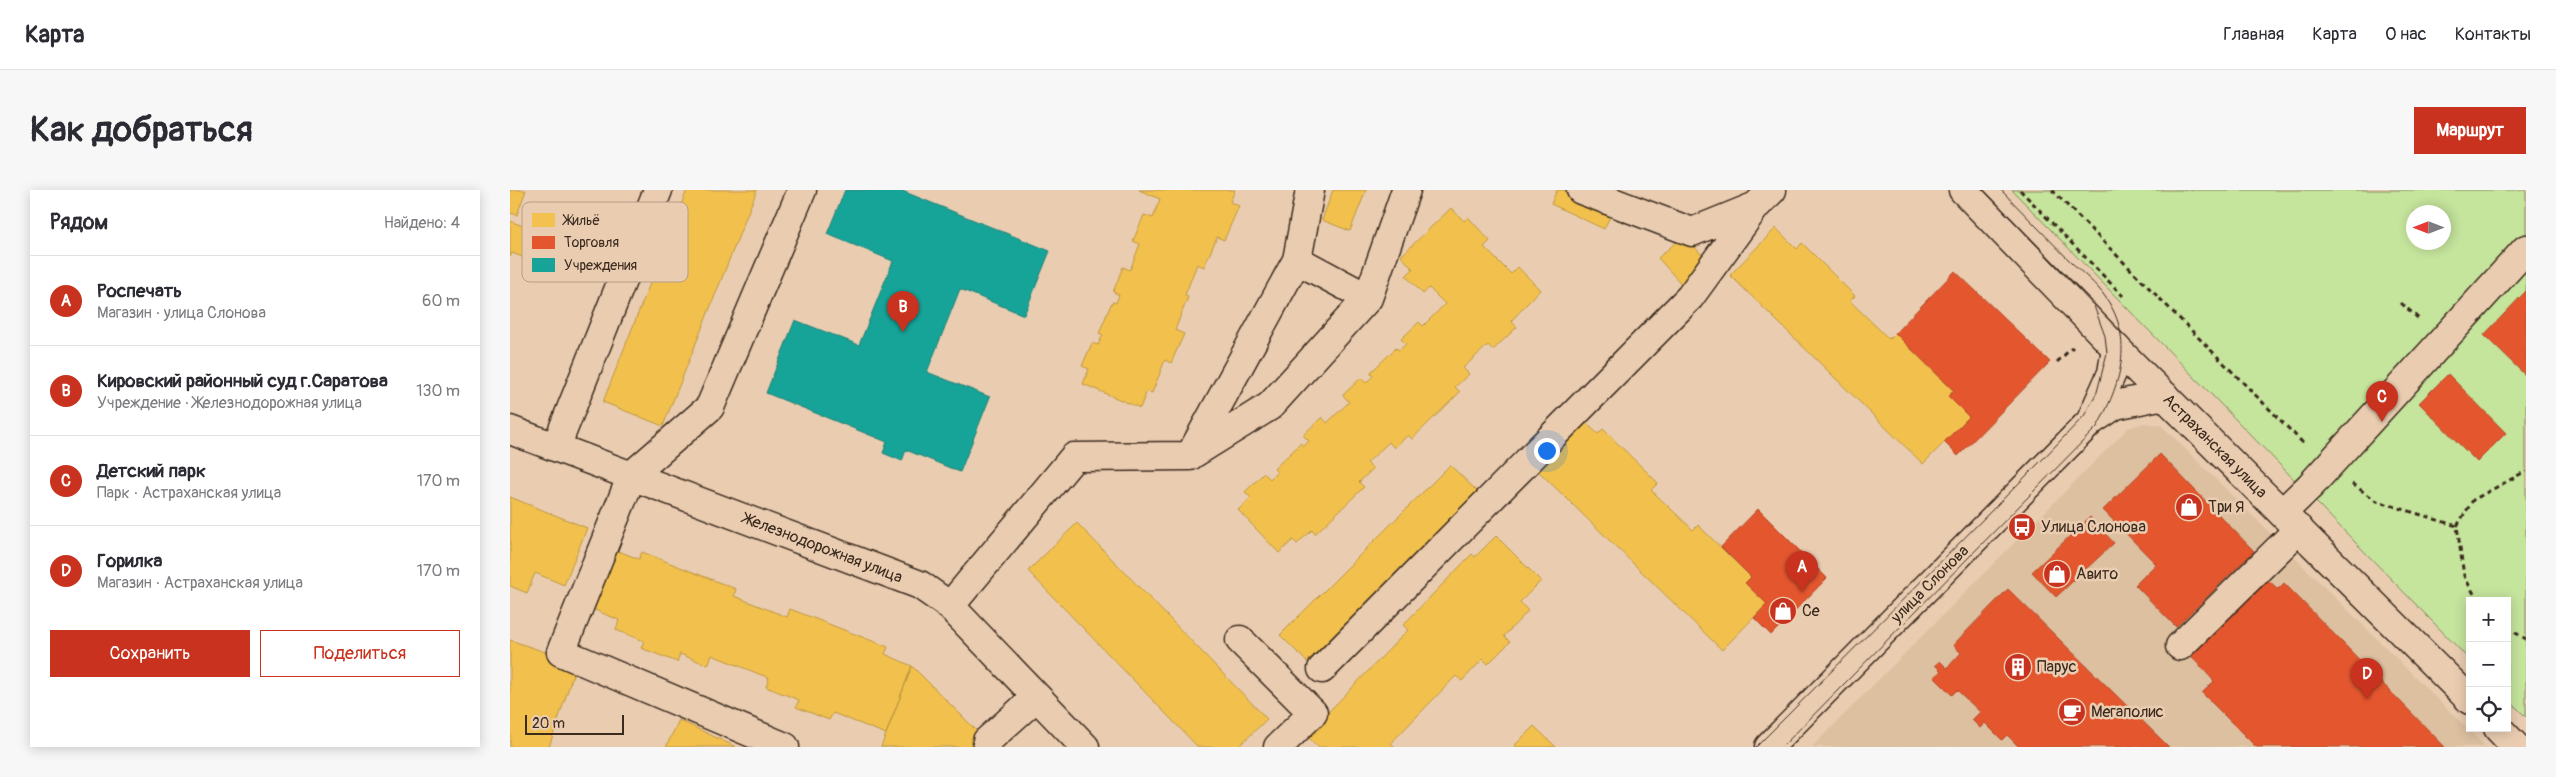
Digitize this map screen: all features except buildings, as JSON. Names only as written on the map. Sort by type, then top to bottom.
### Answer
[{"type":"street","points":[[653,202],[658,190]]},
{"type":"street","points":[[785,747],[560,652],[632,475],[710,407],[802,190]]},
{"type":"street","points":[[1190,456],[1297,260],[1310,190]]},
{"type":"street","points":[[950,606],[1074,457],[1190,456],[1270,406],[1368,298],[1406,190]]},
{"type":"street","points":[[1581,190],[1692,232],[1764,198]]},
{"type":"street","name":"Астраханская улица","points":[[1963,190],[2116,348],[2466,696]]},
{"type":"street","points":[[1322,669],[1690,297],[1764,198]]},
{"type":"street","points":[[2180,646],[2290,521],[2327,467],[2526,249]]},
{"type":"street","points":[[1297,260],[1368,298]]},
{"type":"street","points":[[556,447],[621,282]]},
{"type":"street","name":"улица Слонова","points":[[2091,421],[2112,373],[2116,348]]},
{"type":"street","name":"улица Слонова","points":[[1769,747],[2091,421],[2115,405],[2164,395]]},
{"type":"street","name":"Железнодорожная улица","points":[[510,430],[920,585],[950,606],[1035,698],[1084,747]]},
{"type":"street","points":[[1240,640],[1313,712],[1278,747]]},
{"type":"street","points":[[987,741],[1035,698]]},
{"type":"street","points":[[2502,732],[2516,747]]},
{"type":"path","points":[[2020,190],[2123,296]]},
{"type":"path","points":[[2052,190],[2327,467],[2377,501],[2457,526]]},
{"type":"path","points":[[2401,303],[2419,319]]},
{"type":"path","points":[[2057,362],[2076,344]]},
{"type":"path","points":[[2476,597],[2464,576],[2457,526],[2473,500],[2526,471]]},
{"type":"path","points":[[2511,630],[2526,639]]},
{"type":"shaded area","points":[[2144,423],[2161,425],[2466,727],[2466,732],[2471,732],[2486,747],[1812,747],[2128,428]]},
{"type":"green space","points":[[2012,190],[2526,190],[2526,717],[2511,702],[2511,597],[2466,597],[2466,656]]},
{"type":"tram line","points":[[1756,747],[2040,462],[2084,416],[2097,392],[2107,353],[2105,336],[2094,306],[1984,190]]},
{"type":"tram line","points":[[1782,747],[2097,427],[2112,395],[2118,379],[2122,346],[2115,314],[2098,288],[2001,190]]},
{"type":"place","name":"Кировский районный суд г.Саратова","points":[[903,332]]},
{"type":"place","name":"Детский парк","points":[[2382,422]]},
{"type":"place","name":"Три Я","points":[[2189,507]]},
{"type":"place","name":"Улица Слонова","points":[[2022,527]]},
{"type":"place","name":"Авито","points":[[2057,574]]},
{"type":"place","name":"Роспечать","points":[[1802,592]]},
{"type":"place","name":"Се","points":[[1783,611]]},
{"type":"place","name":"Парус","points":[[2018,667]]},
{"type":"place","name":"Горилка","points":[[2367,699]]},
{"type":"place","name":"Мегаполис","points":[[2072,712]]}]
